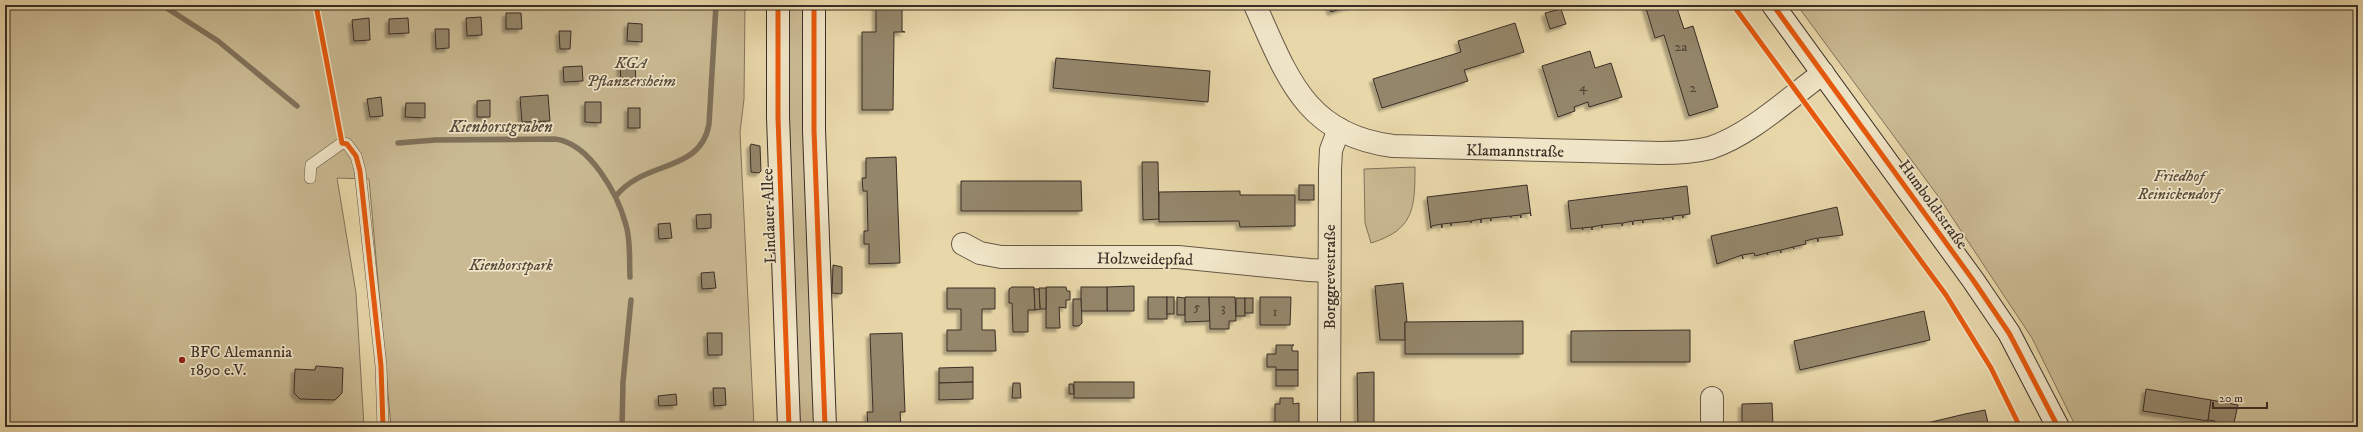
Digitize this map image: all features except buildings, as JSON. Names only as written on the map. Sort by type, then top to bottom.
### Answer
[{"type":"street","name":"Lindauer Allee","points":[[778,5],[778,117],[789,427]]},
{"type":"street","points":[[814,5],[814,130],[825,427]]},
{"type":"street","name":"Klamannstraße","points":[[1255,5],[1294,89],[1314,110],[1339,129],[1365,141],[1393,146],[1654,153],[1690,152],[1725,142],[1743,132],[1823,73]]},
{"type":"street","name":"Humboldtstraße","points":[[1773,5],[1973,280],[2009,333],[2058,427]]},
{"type":"street","name":"Borggrevestraße","points":[[1329,427],[1330,170],[1332,150],[1339,129]]},
{"type":"street","name":"Holzweidepfad","points":[[963,244],[980,253],[1001,257],[1183,258],[1309,270],[1329,270]]},
{"type":"street","points":[[1712,398],[1712,427]]},
{"type":"lane","points":[[310,178],[311,165],[342,143],[347,144],[356,156],[360,171],[370,249],[381,366],[384,427]]},
{"type":"green space","points":[[5,5],[745,5],[744,99],[740,132],[754,427],[391,427],[369,179],[337,178],[356,293],[364,427],[5,427]]},
{"type":"green space","points":[[787,5],[805,5],[816,427],[797,427],[787,195]]},
{"type":"green space","name":"Friedhof Reinickendorf","points":[[1797,5],[2358,5],[2358,427],[2076,427],[2032,338],[1938,196]]},
{"type":"green space","points":[[1415,167],[1414,194],[1409,216],[1404,224],[1396,231],[1385,238],[1371,243],[1365,223],[1364,169]]},
{"type":"waterway","name":"Kienhorstgraben","points":[[162,5],[218,41],[297,106]]},
{"type":"waterway","points":[[616,196],[641,176],[683,159],[695,151],[704,140],[709,124],[716,5]]},
{"type":"waterway","name":"Kienhorstgraben","points":[[398,143],[435,140],[555,139],[568,143],[580,150],[591,160],[601,172],[616,199],[628,231],[630,277]]},
{"type":"waterway","name":"Kienhorstgraben","points":[[622,427],[623,382],[631,300]]},
{"type":"cycle path","points":[[316,5],[342,143],[347,144],[356,156],[360,171],[381,366],[383,427]]},
{"type":"cycle path","points":[[778,5],[778,117],[789,427]]},
{"type":"cycle path","points":[[814,5],[814,130],[825,427]]},
{"type":"cycle path","points":[[1733,5],[1946,295],[1991,368],[2020,427]]},
{"type":"cycle path","points":[[1773,5],[1973,280],[2009,333],[2058,427]]},
{"type":"place","name":"BFC Alemannia 1890 e.V.","points":[[182,360]]},
{"type":"park label","name":"KGA Pflanzersheim","points":[[631,71]]},
{"type":"park label","name":"Kienhorstpark","points":[[511,264]]}]
